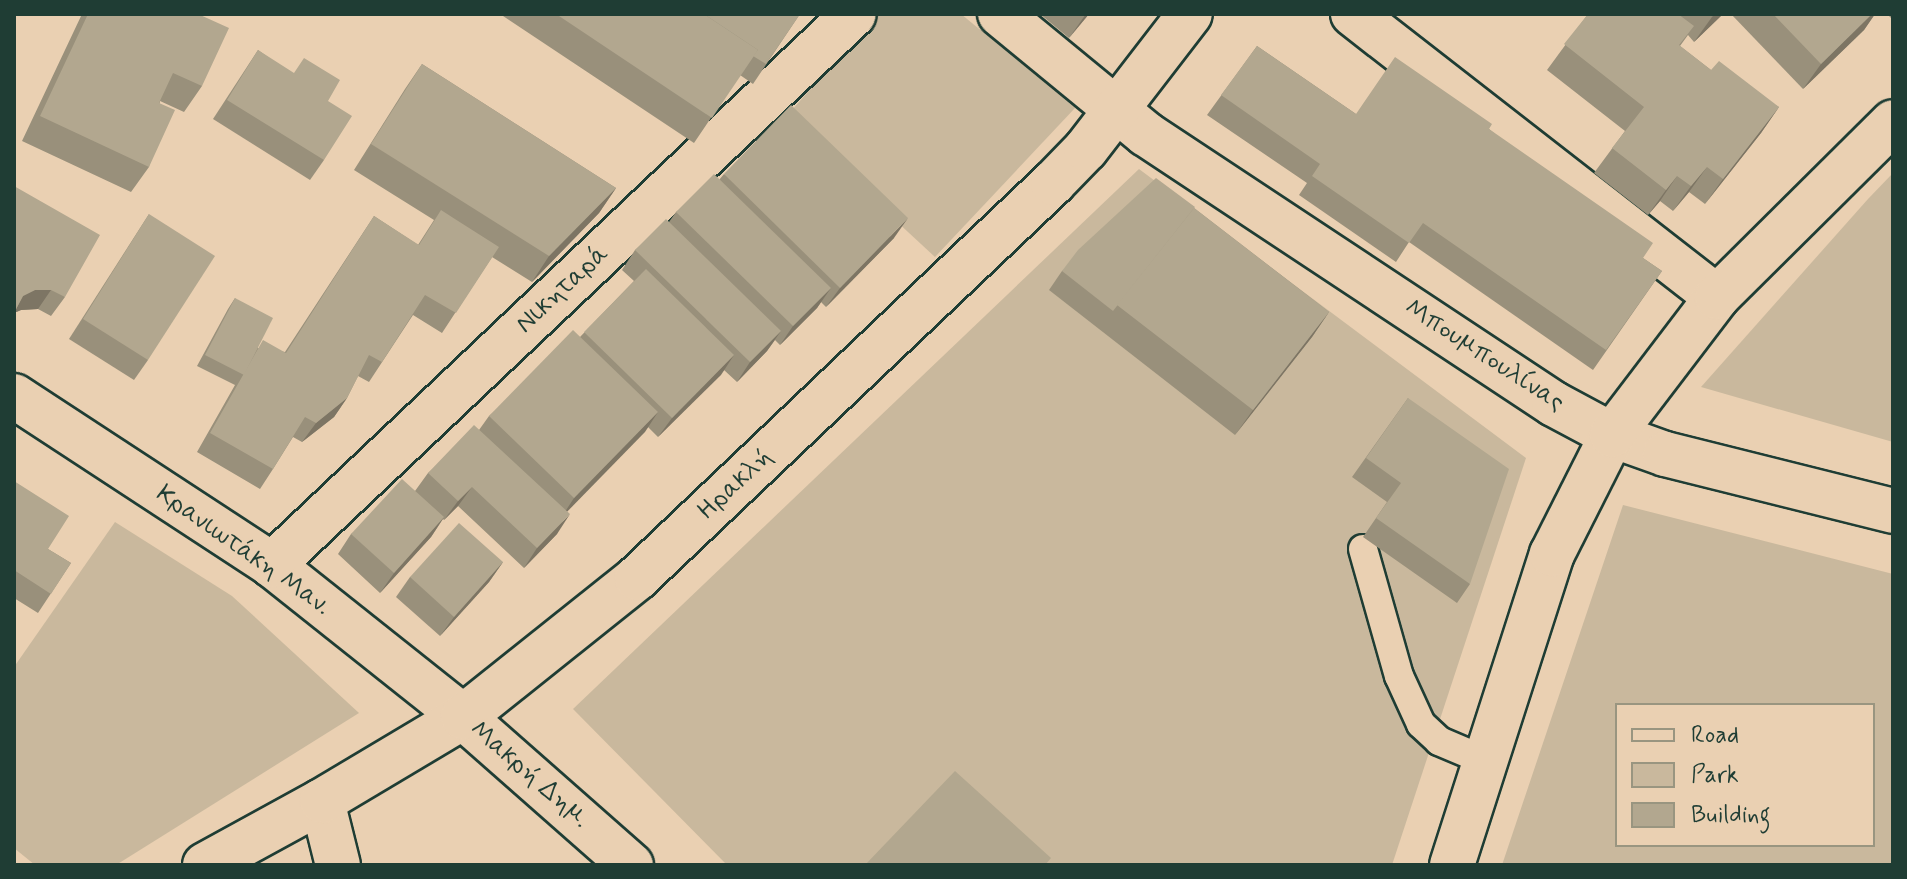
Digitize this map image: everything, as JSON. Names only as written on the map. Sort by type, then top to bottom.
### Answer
[{"type":"street","name":"Νικηταρά","points":[[272,565],[854,14]]},
{"type":"street","points":[[1000,14],[1116,112]]},
{"type":"street","name":"Ηρακλή","points":[[205,865],[322,801],[463,717],[568,636],[649,567],[977,259],[1086,149],[1190,14]]},
{"type":"street","points":[[1353,14],[1717,297]]},
{"type":"street","name":"Μπουμπουλίνας","points":[[1116,112],[1554,404],[1612,435],[1704,465],[1893,511]]},
{"type":"street","points":[[1452,865],[1552,554],[1566,520],[1612,435],[1717,297],[1893,122]]},
{"type":"street","name":"Κρανιωτάκη Μαν.","points":[[14,396],[272,565],[463,717]]},
{"type":"street","name":"Μακρή Δημ.","points":[[463,717],[631,865]]},
{"type":"street","points":[[322,801],[338,865]]},
{"type":"lane","points":[[1363,549],[1399,676],[1421,724],[1439,741],[1484,760]]},
{"type":"green space","points":[[876,14],[961,14],[1075,108],[935,257],[785,118]]},
{"type":"green space","points":[[1139,169],[1526,458],[1392,865],[727,865],[573,709]]},
{"type":"green space","points":[[1893,173],[1893,442],[1701,387],[1868,199]]},
{"type":"green space","points":[[1623,505],[1893,574],[1893,865],[1502,865]]},
{"type":"green space","points":[[115,522],[232,596],[359,713],[116,865],[35,865],[14,848],[14,667]]},
{"type":"building","points":[[88,14],[198,14],[229,28],[202,86],[173,73],[159,103],[175,110],[149,167],[40,116]]},
{"type":"building","points":[[556,14],[704,14],[758,50],[712,118]]},
{"type":"building","points":[[704,14],[800,14],[766,64],[753,56],[758,50]]},
{"type":"building","points":[[1588,14],[1678,14],[1694,26],[1679,45],[1711,70],[1719,61],[1779,107],[1723,179],[1707,167],[1691,186],[1677,176],[1666,190],[1612,148],[1644,107],[1564,44]]},
{"type":"building","points":[[1773,14],[1872,14],[1821,64]]},
{"type":"building","points":[[1257,46],[1356,114],[1395,57],[1492,124],[1489,129],[1653,243],[1643,258],[1662,271],[1606,350],[1423,223],[1409,243],[1312,176],[1320,164],[1221,95]]},
{"type":"building","points":[[258,50],[294,73],[304,58],[340,80],[328,101],[352,116],[324,160],[227,100]]},
{"type":"building","points":[[422,64],[616,188],[549,256],[371,144]]},
{"type":"building","points":[[791,105],[908,218],[840,288],[724,174]]},
{"type":"building","points":[[714,174],[831,288],[793,326],[676,212]]},
{"type":"building","points":[[1156,178],[1195,207],[1113,311],[1062,271],[1078,250]]},
{"type":"building","points":[[14,186],[100,235],[65,297],[51,290],[35,290],[23,296],[14,313]]},
{"type":"building","points":[[1194,208],[1329,312],[1253,410],[1117,305]]},
{"type":"building","points":[[441,210],[499,247],[456,313],[425,295],[382,362],[369,355],[347,398],[316,423],[305,417],[273,469],[210,433],[263,340],[286,353],[374,216],[419,245]]},
{"type":"building","points":[[149,214],[215,256],[148,360],[83,319]]},
{"type":"building","points":[[666,219],[781,331],[750,362],[635,250]]},
{"type":"building","points":[[646,269],[734,355],[672,418],[584,332]]},
{"type":"building","points":[[235,298],[273,318],[244,375],[205,355]]},
{"type":"building","points":[[573,330],[658,412],[574,498],[489,416]]},
{"type":"building","points":[[1408,398],[1509,469],[1470,584],[1376,518],[1401,483],[1366,458]]},
{"type":"building","points":[[474,425],[570,514],[537,548],[472,487],[458,501],[428,473]]},
{"type":"building","points":[[402,479],[444,517],[394,573],[351,534]]},
{"type":"building","points":[[14,481],[69,516],[48,549],[71,563],[51,594],[14,570]]},
{"type":"building","points":[[459,523],[503,562],[454,617],[410,577]]},
{"type":"building","points":[[955,771],[1051,858],[1045,865],[865,865]]}]
